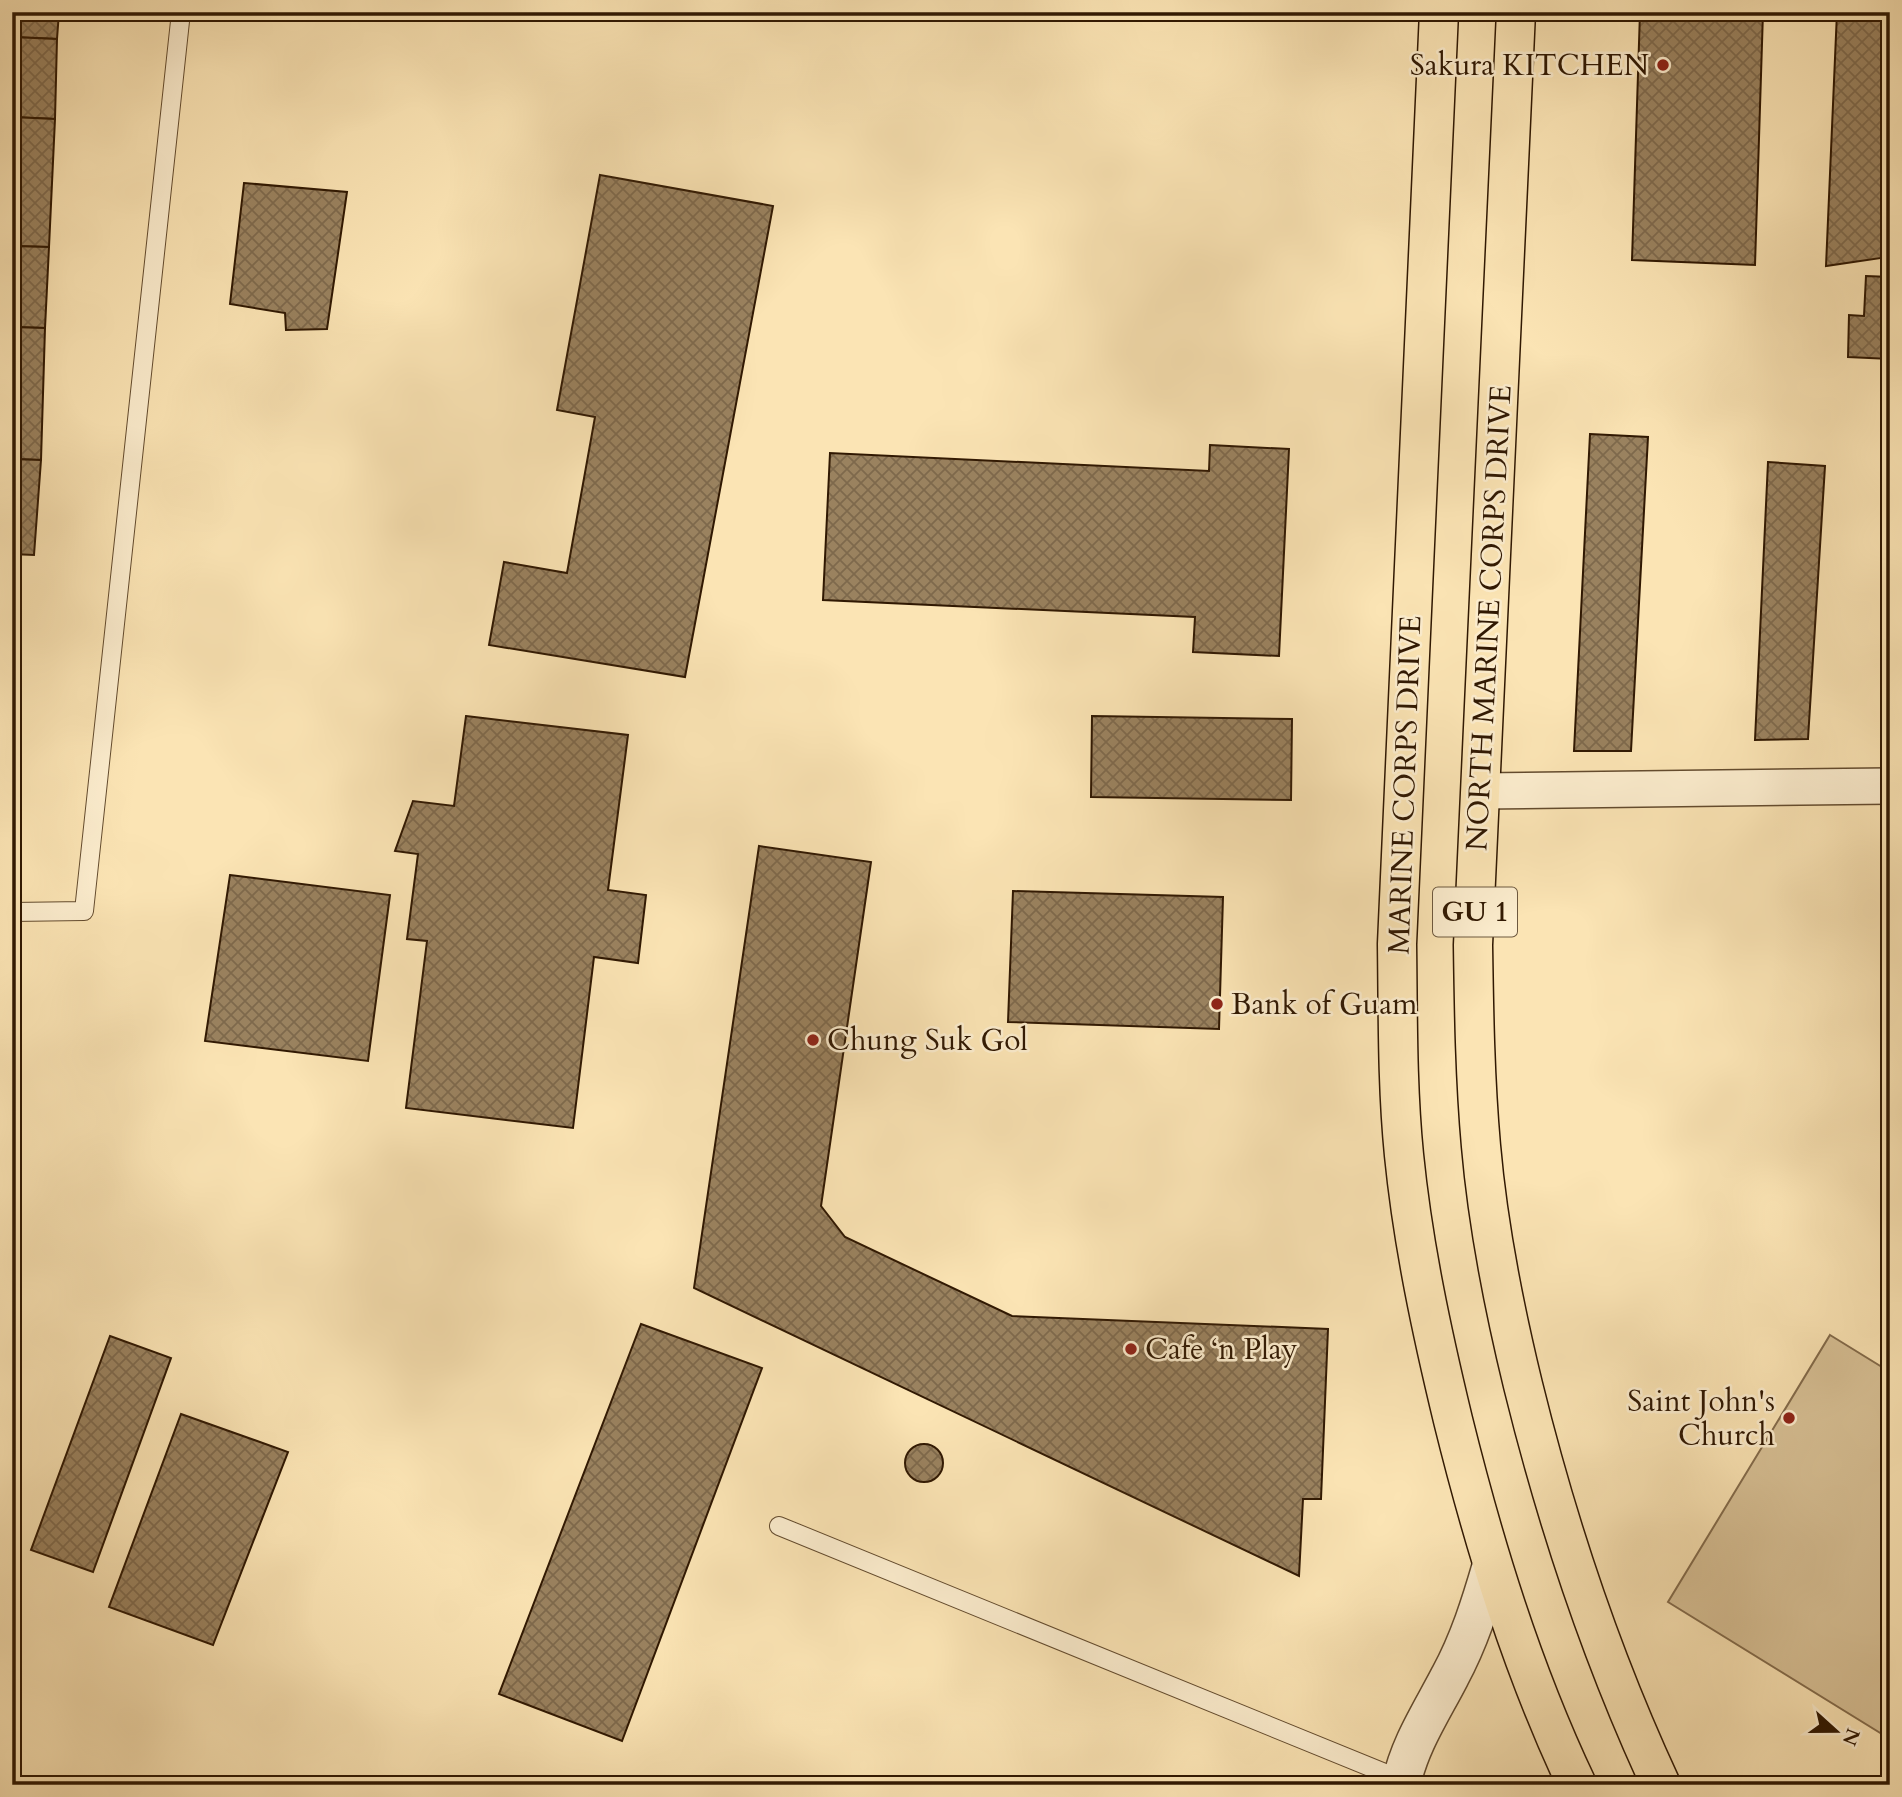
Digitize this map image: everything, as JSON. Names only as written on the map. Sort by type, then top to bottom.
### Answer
[{"type":"main road","name":"MARINE CORPS DRIVE","points":[[1440,12],[1397,944],[1398,1047],[1404,1155],[1417,1254],[1438,1359],[1464,1464],[1492,1564],[1524,1657],[1577,1785]]},
{"type":"main road","name":"NORTH MARINE CORPS DRIVE","points":[[1516,12],[1473,945],[1474,1045],[1481,1147],[1493,1242],[1513,1342],[1534,1431],[1565,1541],[1610,1666],[1661,1785]]},
{"type":"street","points":[[1427,12],[1437,55]]},
{"type":"street","points":[[1481,790],[1890,786]]},
{"type":"street","points":[[1401,1782],[1422,1725],[1451,1676],[1474,1625],[1492,1564]]},
{"type":"lane","points":[[12,912],[84,911],[181,12]]},
{"type":"lane","points":[[779,1526],[1401,1782]]},
{"type":"shaded area","points":[[1830,1335],[1890,1372],[1890,1739],[1668,1602]]},
{"type":"building","points":[[12,12],[59,12],[57,39],[12,37]]},
{"type":"building","points":[[1640,12],[1763,12],[1755,265],[1632,260]]},
{"type":"building","points":[[1837,12],[1890,12],[1888,257],[1826,266]]},
{"type":"building","points":[[12,37],[57,39],[55,119],[12,117]]},
{"type":"building","points":[[12,117],[55,119],[49,247],[12,246]]},
{"type":"building","points":[[600,175],[773,206],[685,677],[489,645],[504,562],[567,573],[595,417],[557,410]]},
{"type":"building","points":[[244,183],[347,192],[327,329],[286,330],[285,313],[230,304]]},
{"type":"building","points":[[12,246],[49,247],[45,328],[12,327]]},
{"type":"building","points":[[1866,276],[1890,277],[1890,359],[1848,357],[1849,315],[1864,316]]},
{"type":"building","points":[[12,327],[45,328],[41,460],[12,459]]},
{"type":"building","points":[[1590,434],[1648,437],[1631,751],[1574,751]]},
{"type":"building","points":[[1210,445],[1289,449],[1279,656],[1193,652],[1195,617],[823,600],[830,453],[1209,471]]},
{"type":"building","points":[[12,459],[41,460],[34,555],[12,554]]},
{"type":"building","points":[[1768,462],[1825,466],[1808,739],[1755,740]]},
{"type":"building","points":[[466,716],[628,735],[608,890],[646,895],[638,963],[594,957],[573,1128],[406,1108],[427,941],[407,939],[418,854],[395,851],[413,801],[454,806]]},
{"type":"building","points":[[1092,716],[1292,719],[1291,800],[1091,797]]},
{"type":"building","points":[[759,846],[871,862],[821,1206],[845,1237],[1012,1316],[1328,1329],[1321,1499],[1303,1499],[1299,1576],[694,1288]]},
{"type":"building","points":[[230,875],[390,895],[368,1061],[205,1041]]},
{"type":"building","points":[[1013,891],[1223,897],[1219,1029],[1008,1022]]},
{"type":"building","points":[[641,1324],[762,1368],[622,1741],[499,1694]]},
{"type":"building","points":[[110,1336],[171,1358],[93,1572],[31,1550]]},
{"type":"building","points":[[181,1414],[288,1452],[213,1645],[109,1607]]},
{"type":"building","points":[[924,1444],[937,1450],[943,1463],[937,1476],[924,1482],[911,1476],[905,1463],[911,1450]]},
{"type":"place","name":"Sakura KITCHEN","points":[[1663,65]]},
{"type":"place","name":"Bank of Guam","points":[[1217,1004]]},
{"type":"place","name":"Chung Suk Gol","points":[[813,1040]]},
{"type":"place","name":"Cafe ‘n Play","points":[[1131,1349]]},
{"type":"place","name":"Saint John's Church","points":[[1789,1418]]}]
